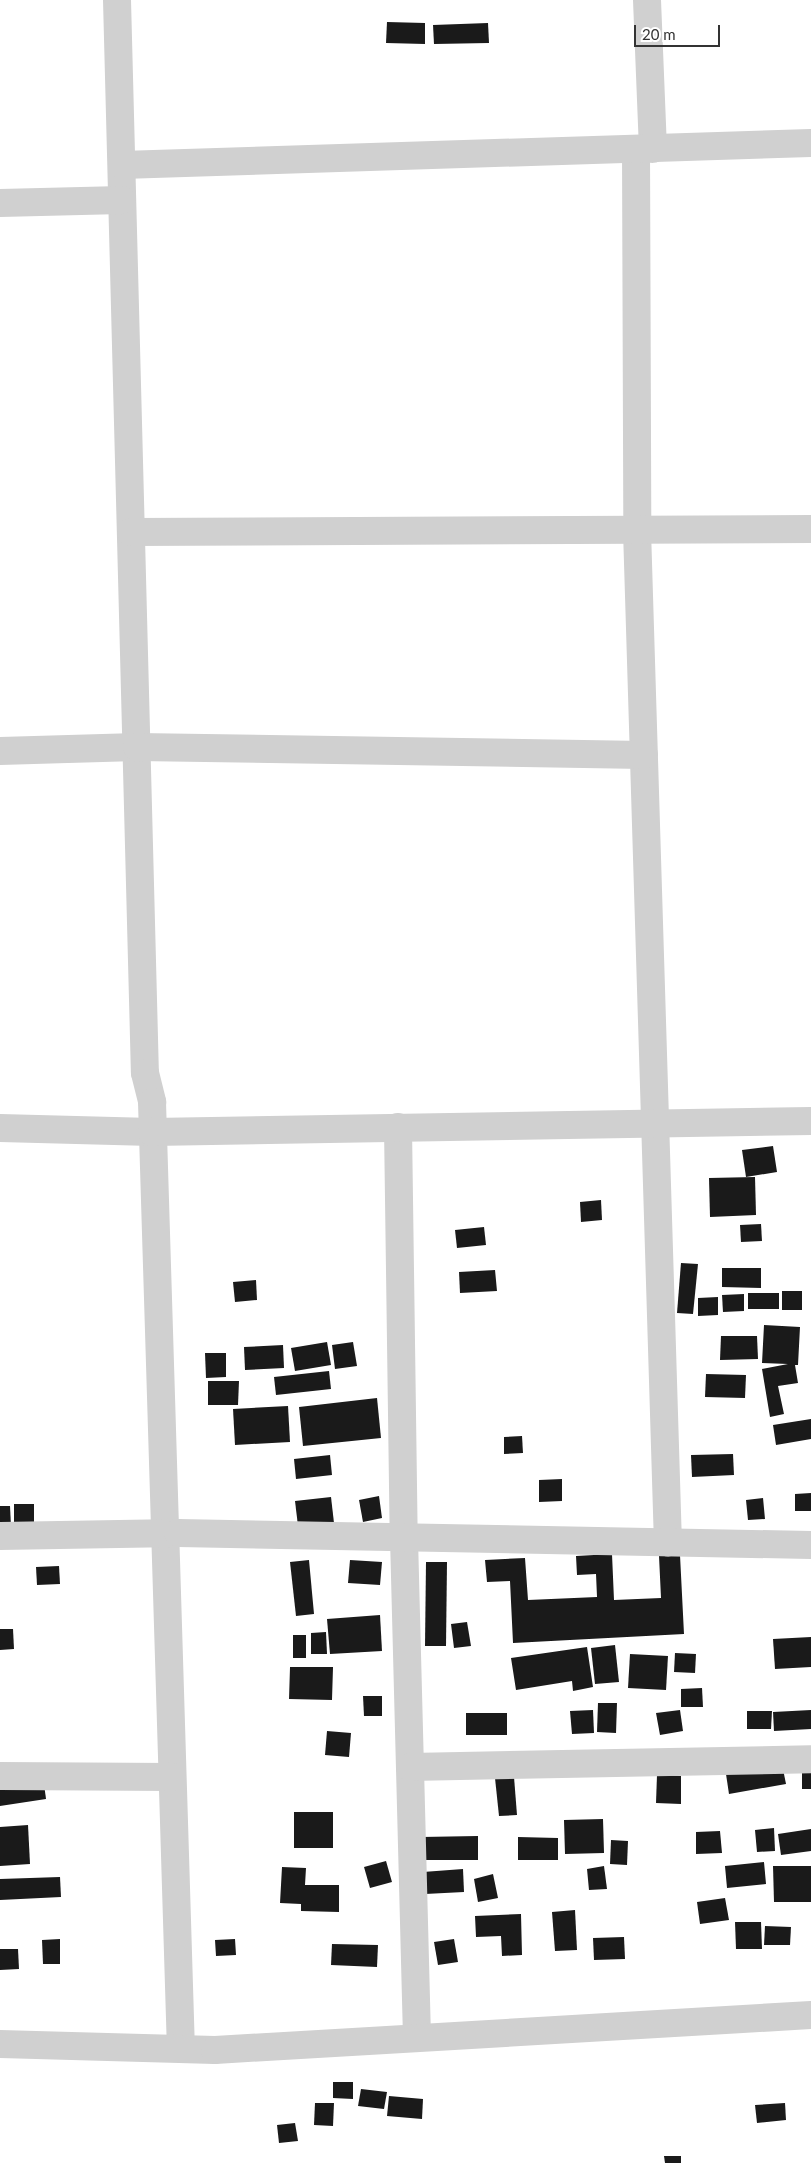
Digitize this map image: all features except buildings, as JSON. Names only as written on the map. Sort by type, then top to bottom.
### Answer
[{"type":"street","points":[[117,0],[145,1073],[152,1102],[181,2049]]},
{"type":"street","points":[[647,0],[638,530],[668,1543]]},
{"type":"street","points":[[122,165],[811,143]]},
{"type":"street","points":[[0,203],[122,200]]},
{"type":"street","points":[[131,532],[811,529]]},
{"type":"street","points":[[0,751],[137,747],[644,755]]},
{"type":"street","points":[[0,1128],[152,1132],[811,1121]]},
{"type":"street","points":[[398,1127],[404,1538],[417,2038]]},
{"type":"street","points":[[0,1536],[165,1534],[811,1545]]},
{"type":"street","points":[[410,1766],[811,1758]]},
{"type":"street","points":[[0,1776],[172,1777]]},
{"type":"street","points":[[0,2044],[215,2050],[811,2015]]}]
